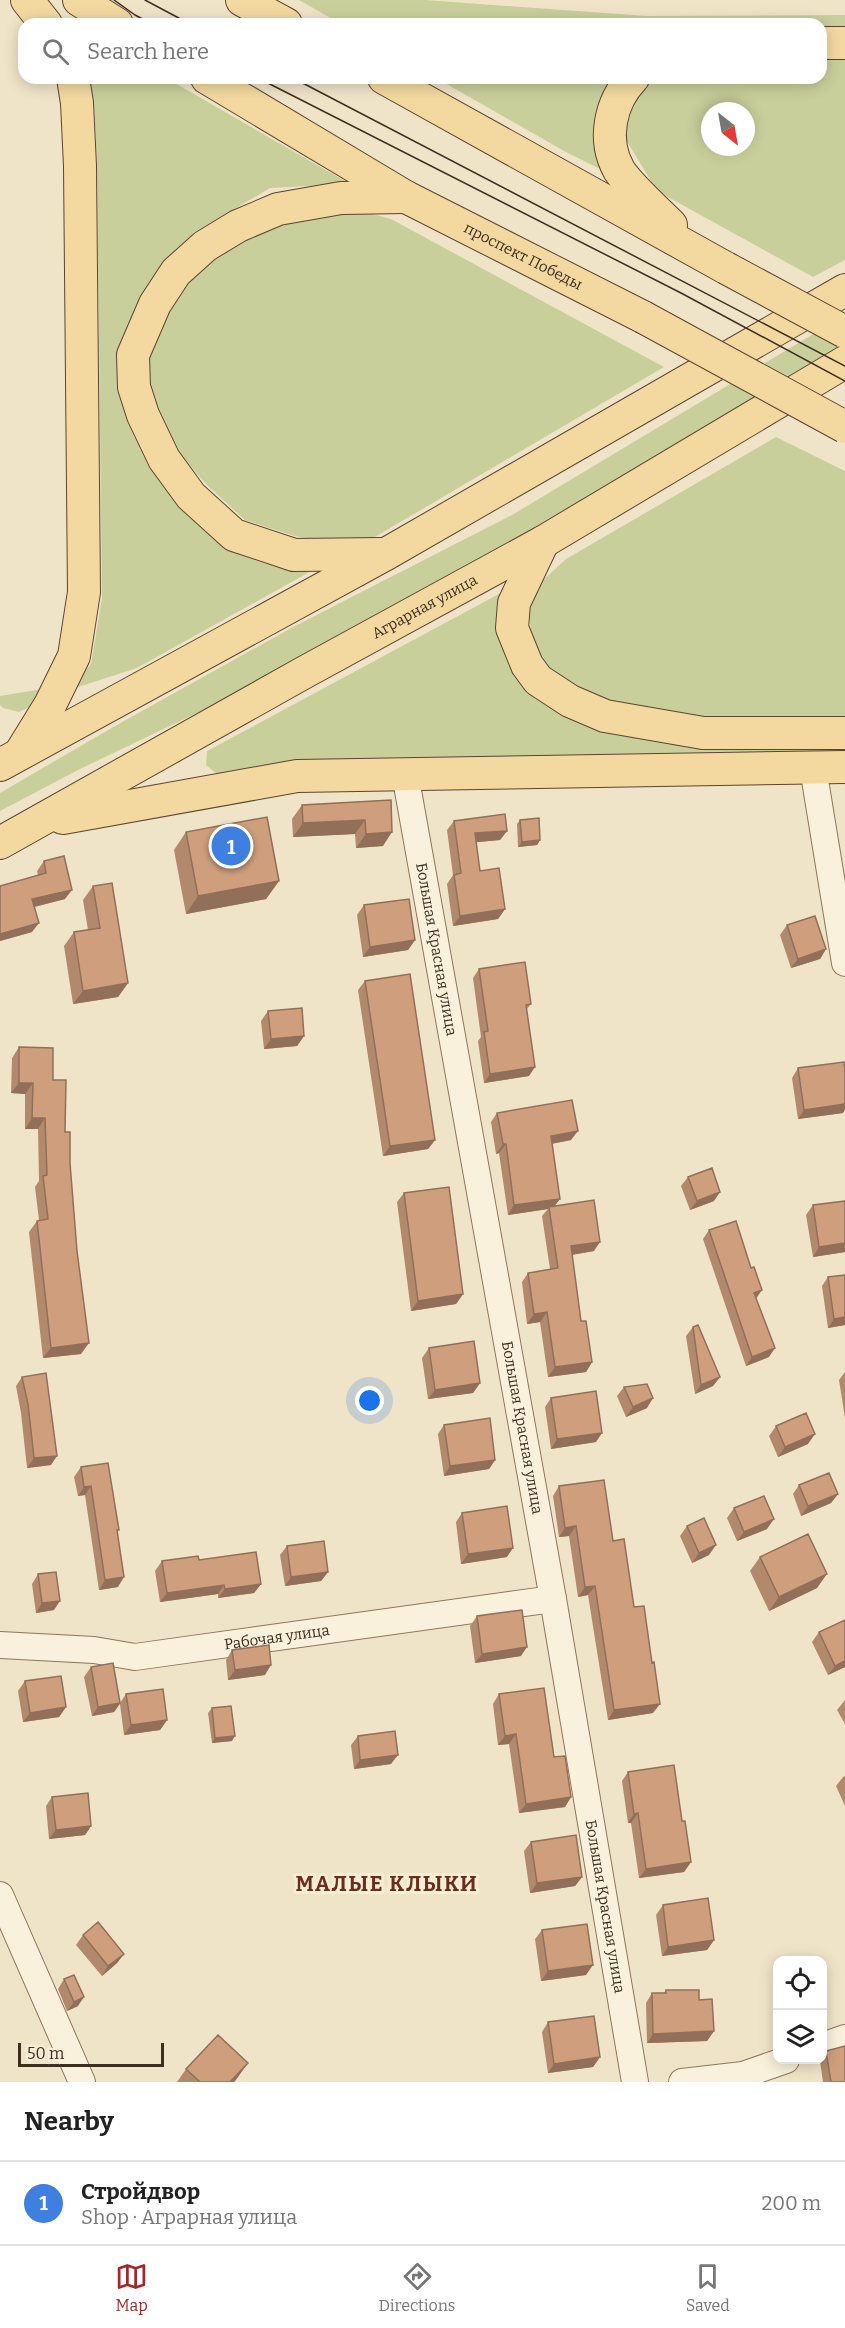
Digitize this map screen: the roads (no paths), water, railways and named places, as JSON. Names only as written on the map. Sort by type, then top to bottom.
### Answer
[{"type":"main road","points":[[27,0],[41,18]]},
{"type":"main road","points":[[79,0],[108,18]]},
{"type":"main road","points":[[242,0],[275,18]]},
{"type":"main road","points":[[827,43],[845,43]]},
{"type":"main road","points":[[10,759],[50,705],[74,656],[84,592],[80,166],[74,84]]},
{"type":"main road","name":"проспект Победы","points":[[217,84],[406,197],[643,317],[845,427]]},
{"type":"main road","points":[[395,84],[845,332]]},
{"type":"main road","points":[[629,84],[616,102],[609,130],[619,170],[698,251]]},
{"type":"main road","points":[[386,554],[294,555],[234,535],[191,496],[164,459],[143,416],[135,387],[133,356],[155,304],[176,272],[205,246],[238,226],[278,209],[341,198],[406,197]]},
{"type":"main road","points":[[10,759],[386,554],[845,290]]},
{"type":"main road","name":"Аграрная улица","points":[[0,843],[304,672],[543,542],[845,362]]},
{"type":"main road","points":[[543,542],[514,603],[512,628],[527,665],[538,680],[570,701],[605,716],[703,733],[845,733]]},
{"type":"main road","points":[[39,823],[297,776],[845,767]]},
{"type":"street","points":[[813,768],[845,963]]},
{"type":"street","name":"Большая Красная улица","points":[[405,774],[553,1599],[635,2082]]},
{"type":"street","name":"Рабочая улица","points":[[0,1645],[94,1650],[135,1657],[553,1599]]},
{"type":"street","points":[[0,1895],[82,2082]]},
{"type":"street","points":[[827,2044],[845,2038]]},
{"type":"street","points":[[682,2082],[743,2075],[775,2064]]},
{"type":"tram line","points":[[114,0],[141,18]]},
{"type":"tram line","points":[[145,0],[179,18]]},
{"type":"tram line","points":[[270,84],[681,293],[845,381]]},
{"type":"tram line","points":[[304,84],[845,366]]},
{"type":"place","name":"Стройдвор","points":[[231,846]]},
{"type":"district","name":"МАЛЫЕ КЛЫКИ","points":[[387,1884]]}]
